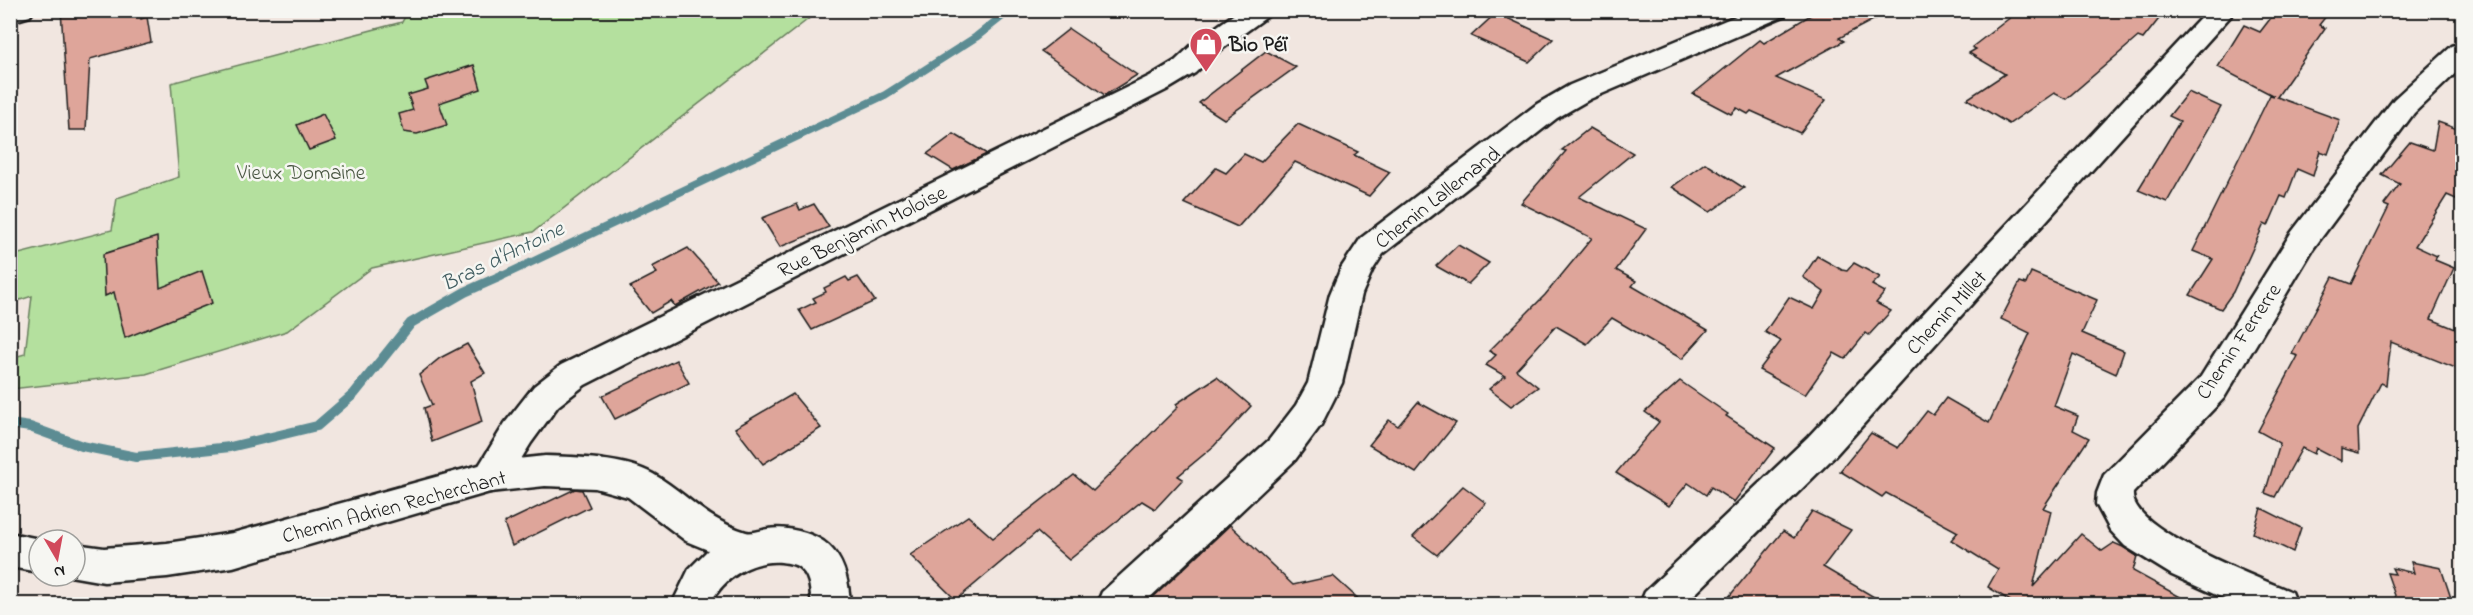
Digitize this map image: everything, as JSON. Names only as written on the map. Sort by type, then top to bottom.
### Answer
[{"type":"street","points":[[10,14],[21,10]]},
{"type":"street","name":"Rue Benjamin Moloise","points":[[490,477],[546,396],[573,375],[1161,82],[1185,67],[1205,48],[1259,10]]},
{"type":"street","name":"Chemin Lallemand","points":[[1116,604],[1282,450],[1309,415],[1325,383],[1346,294],[1357,268],[1372,246],[1556,106],[1580,92],[1775,10]]},
{"type":"street","name":"Chemin Millet","points":[[1659,604],[1821,447],[2223,10]]},
{"type":"street","name":"Chemin Ferrerre","points":[[2278,604],[2165,552],[2142,538],[2125,523],[2115,506],[2117,486],[2212,388],[2302,241],[2404,106],[2463,52]]},
{"type":"street","name":"Chemin Adrien Recherchant","points":[[87,563],[104,566],[167,560],[233,550],[490,477],[545,471],[595,473],[639,484],[699,530],[747,549]]},
{"type":"street","points":[[699,530],[712,570]]},
{"type":"street","points":[[691,604],[700,584],[712,570],[747,549],[770,544],[792,545],[811,553],[824,566],[832,584],[832,604]]},
{"type":"street","points":[[10,550],[27,553]]},
{"type":"green space","name":"Vieux Domaine","points":[[804,10],[811,17],[533,232],[372,268],[287,331],[146,374],[11,389],[11,358],[25,354],[32,296],[11,303],[11,256],[112,230],[117,198],[179,177],[171,83],[402,22],[408,11]]},
{"type":"building","points":[[61,10],[140,10],[141,19],[147,17],[151,42],[90,59],[86,130],[69,130]]},
{"type":"building","points":[[1819,10],[1892,10],[1839,38],[1844,41],[1776,78],[1826,100],[1800,133],[1751,111],[1748,114],[1737,108],[1731,114],[1693,94],[1760,40],[1764,43]]},
{"type":"building","points":[[2020,10],[2166,10],[2143,39],[2138,37],[2066,99],[2054,93],[2009,124],[1967,99],[2005,74],[1969,53],[1976,49],[1972,47]]},
{"type":"building","points":[[2277,10],[2331,10],[2319,25],[2325,28],[2277,97],[2340,120],[2328,154],[2320,151],[2313,176],[2297,169],[2286,198],[2281,196],[2268,226],[2264,224],[2233,292],[2221,309],[2190,295],[2213,259],[2193,251],[2270,95],[2274,96],[2218,67],[2244,25],[2260,32]]},
{"type":"building","points":[[1496,13],[1553,39],[1529,62],[1471,36]]},
{"type":"building","points":[[1069,29],[1137,75],[1105,95],[1041,51]]},
{"type":"building","points":[[1266,51],[1296,67],[1224,119],[1199,103]]},
{"type":"building","points":[[474,65],[481,89],[439,103],[447,125],[417,134],[404,132],[399,114],[413,110],[408,95],[428,89],[425,81]]},
{"type":"building","points":[[2188,92],[2221,107],[2167,202],[2138,190],[2180,121],[2169,116]]},
{"type":"building","points":[[323,114],[336,140],[309,150],[297,125]]},
{"type":"building","points":[[2438,122],[2463,131],[2463,202],[2447,195],[2415,246],[2437,256],[2435,260],[2454,268],[2431,319],[2463,332],[2463,371],[2391,342],[2386,385],[2381,383],[2358,429],[2359,453],[2341,448],[2341,461],[2316,448],[2314,454],[2302,448],[2275,497],[2265,493],[2280,443],[2258,431],[2298,356],[2292,354],[2333,277],[2351,284],[2389,207],[2384,205],[2400,184],[2382,175],[2410,142],[2433,150]]},
{"type":"building","points":[[1298,124],[1358,152],[1354,155],[1390,172],[1369,196],[1295,162],[1238,227],[1184,203],[1216,168],[1226,173],[1244,154],[1261,162]]},
{"type":"building","points":[[1590,128],[1633,153],[1579,197],[1646,229],[1616,270],[1636,281],[1632,286],[1708,330],[1682,359],[1612,318],[1587,344],[1556,326],[1516,370],[1538,387],[1511,406],[1489,389],[1505,376],[1486,365],[1496,355],[1489,351],[1545,295],[1592,238],[1521,203],[1566,151],[1562,150]]},
{"type":"building","points":[[954,134],[987,154],[953,170],[927,154]]},
{"type":"building","points":[[1705,163],[1744,188],[1710,212],[1672,187]]},
{"type":"building","points":[[797,204],[800,210],[814,204],[829,227],[780,247],[762,218]]},
{"type":"building","points":[[157,237],[160,288],[202,271],[212,303],[125,338],[114,292],[105,296],[103,254]]},
{"type":"building","points":[[1458,245],[1489,263],[1468,284],[1436,266]]},
{"type":"building","points":[[688,248],[718,282],[675,306],[671,301],[651,313],[630,287],[657,273],[652,267]]},
{"type":"building","points":[[1817,256],[1842,270],[1847,271],[1854,263],[1880,277],[1872,285],[1885,292],[1876,303],[1891,311],[1869,335],[1866,333],[1845,359],[1834,353],[1805,395],[1759,370],[1781,341],[1765,332],[1789,297],[1814,309],[1824,292],[1803,277]]},
{"type":"building","points":[[2031,272],[2097,300],[2082,333],[2124,351],[2116,374],[2073,354],[2054,406],[2078,416],[2073,430],[2089,438],[2043,508],[2051,511],[2033,587],[2081,534],[2102,551],[2114,543],[2123,547],[2137,556],[2133,571],[2193,604],[2015,604],[1988,587],[1998,569],[1951,540],[1958,532],[1886,493],[1882,497],[1840,471],[1871,433],[1898,448],[1927,411],[1933,415],[1946,398],[1989,423],[2030,333],[2001,319],[2020,282],[2026,284]]},
{"type":"building","points":[[846,277],[849,281],[858,277],[875,301],[812,330],[799,310],[816,302],[813,298],[826,292],[824,288]]},
{"type":"building","points":[[467,344],[485,373],[471,381],[482,422],[432,442],[424,408],[432,405],[419,375],[440,358]]},
{"type":"building","points":[[676,360],[689,383],[615,419],[602,396]]},
{"type":"building","points":[[1217,377],[1251,406],[1214,446],[1178,476],[1183,479],[1155,509],[1142,501],[1069,560],[1037,532],[956,600],[910,555],[968,516],[993,538],[1074,475],[1093,491],[1178,407],[1176,404]]},
{"type":"building","points":[[1680,381],[1728,414],[1726,416],[1775,448],[1734,502],[1711,487],[1706,495],[1688,483],[1669,506],[1616,473],[1659,422],[1645,412]]},
{"type":"building","points":[[793,394],[821,428],[763,464],[735,428]]},
{"type":"building","points":[[1418,402],[1456,423],[1416,473],[1369,445],[1389,420],[1398,426]]},
{"type":"building","points":[[1463,486],[1486,503],[1437,555],[1413,537]]},
{"type":"building","points":[[575,489],[582,490],[590,507],[512,546],[504,523]]},
{"type":"building","points":[[2261,508],[2301,528],[2293,552],[2253,533]]},
{"type":"building","points":[[1812,511],[1851,530],[1823,567],[1886,604],[1723,604],[1783,531],[1794,538]]},
{"type":"building","points":[[1230,525],[1293,585],[1333,576],[1364,604],[1146,604]]},
{"type":"building","points":[[2411,562],[2441,568],[2453,604],[2398,604],[2387,573],[2395,574],[2392,568],[2414,573]]},
{"type":"waterway","name":"Bras d'Antoine","points":[[498,278],[885,95],[976,37],[1010,10]]},
{"type":"waterway","name":"Bras d'Antoine","points":[[10,424],[30,427],[82,446],[136,457],[230,447],[317,426],[354,394],[411,323],[465,292],[501,276]]},
{"type":"place","name":"Bio Péï","points":[[1206,73]]}]
